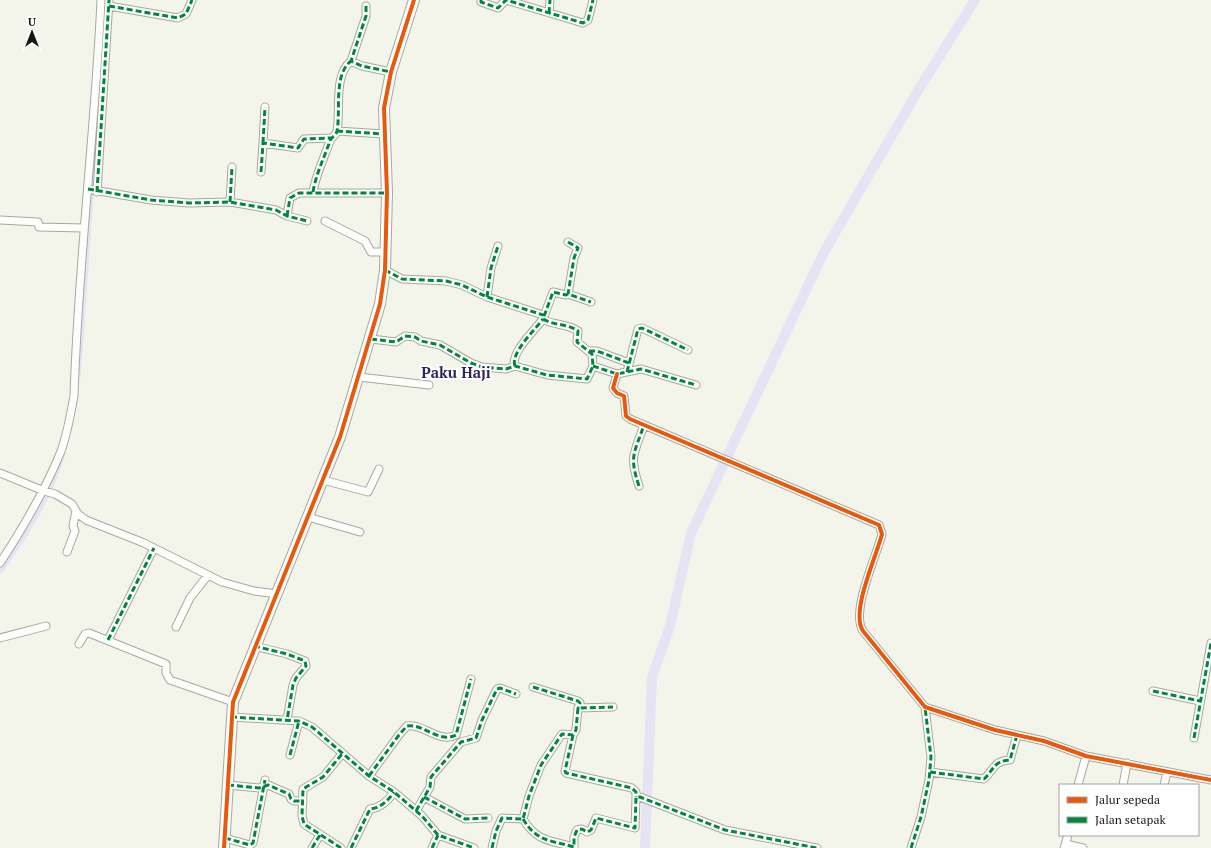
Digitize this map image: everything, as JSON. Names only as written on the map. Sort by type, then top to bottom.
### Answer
[{"type":"street","points":[[93,191],[101,0]]},
{"type":"street","points":[[0,563],[22,531],[46,491],[51,471],[60,455],[74,396],[84,228],[93,191],[109,3],[178,18],[186,14],[192,0]]},
{"type":"street","points":[[265,783],[252,844],[225,843],[233,702],[254,646],[277,594],[340,437],[371,339],[380,304],[385,270],[387,193],[384,108],[390,72],[414,0]]},
{"type":"street","points":[[481,0],[481,2],[498,8],[506,0],[583,23],[587,22],[593,0]]},
{"type":"street","points":[[549,13],[550,0]]},
{"type":"street","points":[[313,192],[319,167],[326,156],[330,138],[337,131],[338,106],[343,70],[351,60],[366,16],[366,6]]},
{"type":"street","points":[[351,60],[362,66],[390,72]]},
{"type":"street","points":[[261,172],[265,106]]},
{"type":"street","points":[[337,131],[384,134]]},
{"type":"street","points":[[263,143],[298,148],[304,138],[330,138]]},
{"type":"street","points":[[230,202],[232,167]]},
{"type":"street","points":[[93,191],[151,200],[190,203],[230,202],[276,210],[287,216],[307,221]]},
{"type":"street","points":[[287,216],[290,198],[299,193],[387,193]]},
{"type":"street","points":[[0,220],[37,222],[40,227],[84,228]]},
{"type":"street","points":[[325,221],[365,241],[371,252],[385,252]]},
{"type":"street","points":[[568,242],[578,248],[574,258],[568,294]]},
{"type":"street","points":[[487,297],[491,268],[498,246]]},
{"type":"street","points":[[371,339],[396,342],[405,336],[415,337],[421,341],[440,345],[471,363],[482,367],[506,369],[515,366],[547,376],[585,379],[590,376],[593,366],[592,354],[578,343],[579,332],[576,329],[566,325],[550,323],[543,317],[487,297],[462,285],[446,281],[402,279],[385,270]]},
{"type":"street","points":[[515,366],[514,361],[519,351],[543,317],[554,292],[566,295],[568,294],[592,302]]},
{"type":"street","points":[[627,372],[636,331],[640,328],[688,350]]},
{"type":"street","points":[[589,351],[597,351],[629,363]]},
{"type":"street","points":[[593,366],[616,374],[641,369],[696,385]]},
{"type":"street","points":[[616,374],[614,388],[617,392],[624,396],[626,416],[724,460],[879,525],[882,534],[865,587],[860,624],[863,631],[925,707],[931,757],[930,772],[918,830],[911,848]]},
{"type":"street","points":[[359,377],[430,385]]},
{"type":"street","points":[[639,486],[632,464],[632,457],[644,425]]},
{"type":"street","points":[[323,480],[368,492],[379,469]]},
{"type":"street","points":[[0,473],[55,494],[72,504],[80,517],[154,548],[208,575],[254,591],[277,594]]},
{"type":"street","points":[[67,552],[75,531],[73,526],[76,511]]},
{"type":"street","points":[[308,517],[360,532]]},
{"type":"street","points":[[108,640],[154,548]]},
{"type":"street","points":[[176,627],[190,598],[208,575]]},
{"type":"street","points":[[0,638],[46,626]]},
{"type":"street","points":[[79,644],[84,635],[88,633],[108,640],[164,662],[167,676],[170,680],[233,702]]},
{"type":"street","points":[[1194,738],[1200,701],[1208,676],[1211,642]]},
{"type":"street","points":[[254,646],[287,654],[305,661],[306,666],[296,678],[293,685],[287,720]]},
{"type":"street","points":[[451,737],[456,734],[471,679]]},
{"type":"street","points":[[534,687],[578,701],[580,703],[578,708],[576,730],[573,735],[565,771],[566,773],[632,788],[638,797],[635,828],[596,818],[591,830],[587,832],[582,829],[577,830],[574,837],[576,847],[538,837],[530,830],[523,819],[529,796],[545,758],[562,734],[573,735]]},
{"type":"street","points":[[416,811],[430,787],[431,777],[441,767],[449,755],[461,742],[476,738],[482,720],[497,689],[500,688],[516,694]]},
{"type":"street","points":[[1153,691],[1200,701]]},
{"type":"street","points":[[578,708],[613,707]]},
{"type":"street","points":[[925,707],[1017,735],[1044,741],[1086,756],[1211,780]]},
{"type":"street","points":[[231,717],[299,721],[312,727],[369,776],[394,792],[416,811],[438,835],[474,848]]},
{"type":"street","points":[[290,755],[299,721]]},
{"type":"street","points":[[369,776],[407,726],[413,726],[438,735],[451,737],[461,742]]},
{"type":"street","points":[[930,772],[984,779],[996,764],[1003,760],[1010,760],[1017,735]]},
{"type":"street","points":[[341,848],[304,824],[302,816],[302,801],[304,788],[323,777],[342,754]]},
{"type":"street","points":[[1078,784],[1086,756]]},
{"type":"street","points":[[1123,784],[1127,763]]},
{"type":"street","points":[[1164,784],[1167,772]]},
{"type":"street","points":[[228,785],[259,788],[265,783]]},
{"type":"street","points":[[265,783],[289,794],[291,799],[294,801],[302,801]]},
{"type":"street","points":[[351,848],[370,809],[377,808],[394,792]]},
{"type":"street","points":[[424,797],[465,819],[488,818]]},
{"type":"street","points":[[638,797],[725,830],[817,848]]},
{"type":"street","points":[[492,848],[496,831],[502,818],[523,819]]},
{"type":"street","points":[[312,848],[320,834]]},
{"type":"street","points":[[432,848],[438,835]]},
{"type":"street","points":[[1068,836],[1065,846],[1083,848]]},
{"type":"waterway","points":[[645,848],[652,677],[670,626],[691,533],[824,252],[919,89],[975,0]]},
{"type":"waterway","points":[[78,375],[94,147]]},
{"type":"waterway","points":[[0,571],[44,501],[62,455]]},
{"type":"marked path","points":[[97,192],[109,0]]},
{"type":"marked path","points":[[109,6],[178,18],[186,14],[192,0]]},
{"type":"marked path","points":[[481,0],[481,2],[498,8],[506,0],[583,23],[588,20],[593,0]]},
{"type":"marked path","points":[[549,13],[550,0]]},
{"type":"marked path","points":[[366,6],[366,16],[351,61],[362,66],[391,72]]},
{"type":"marked path","points":[[313,192],[318,172],[331,138],[337,131],[340,84],[345,67],[351,61]]},
{"type":"marked path","points":[[263,143],[265,107]]},
{"type":"marked path","points":[[337,131],[384,134]]},
{"type":"marked path","points":[[261,172],[263,143],[298,148],[304,139],[331,138]]},
{"type":"marked path","points":[[230,202],[232,167]]},
{"type":"marked path","points":[[88,189],[151,200],[189,203],[230,202],[276,210],[287,216],[307,221]]},
{"type":"marked path","points":[[287,216],[290,198],[299,193],[387,193]]},
{"type":"marked path","points":[[568,242],[578,248],[574,258],[568,294]]},
{"type":"marked path","points":[[487,297],[491,268],[498,246]]},
{"type":"marked path","points":[[385,270],[402,279],[446,281],[462,285],[487,297],[543,315]]},
{"type":"marked path","points":[[371,339],[396,342],[405,336],[415,337],[421,341],[440,345],[471,363],[482,367],[506,369],[515,366],[547,375],[587,379],[593,366],[592,354],[577,342],[578,331],[574,328],[552,323],[543,319],[553,292],[566,295],[568,294],[591,302]]},
{"type":"marked path","points":[[515,366],[514,361],[520,348],[543,319]]},
{"type":"marked path","points":[[627,372],[638,329],[642,328],[688,350]]},
{"type":"marked path","points":[[589,351],[597,351],[629,363]]},
{"type":"marked path","points":[[593,366],[617,374],[641,369],[696,385]]},
{"type":"marked path","points":[[639,486],[634,468],[634,455],[644,425]]},
{"type":"marked path","points":[[108,640],[154,548]]},
{"type":"marked path","points":[[1194,738],[1211,643]]},
{"type":"marked path","points":[[254,646],[287,654],[305,661],[306,666],[296,678],[293,685],[287,720]]},
{"type":"marked path","points":[[369,776],[407,726],[419,727],[443,737],[456,735],[471,679]]},
{"type":"marked path","points":[[533,687],[578,701],[580,703],[578,708]]},
{"type":"marked path","points":[[416,811],[430,787],[431,777],[461,742],[476,738],[482,720],[497,689],[500,688],[516,694]]},
{"type":"marked path","points":[[1153,691],[1200,701]]},
{"type":"marked path","points":[[492,848],[496,831],[502,818],[523,819],[529,796],[541,765],[562,734],[573,735],[576,730],[578,708],[613,707]]},
{"type":"marked path","points":[[911,848],[921,817],[929,780],[931,757],[925,707]]},
{"type":"marked path","points":[[231,717],[299,721],[312,727],[369,776],[394,792],[422,816],[438,835],[474,848]]},
{"type":"marked path","points":[[290,755],[299,721]]},
{"type":"marked path","points":[[573,735],[565,771],[566,773],[632,788],[636,792],[636,797]]},
{"type":"marked path","points":[[930,772],[984,779],[994,766],[1000,762],[1010,760],[1017,735]]},
{"type":"marked path","points":[[341,848],[304,824],[302,816],[303,789],[323,777],[342,754]]},
{"type":"marked path","points":[[225,838],[250,845],[253,843],[265,780]]},
{"type":"marked path","points":[[228,785],[259,788],[268,785],[289,794],[291,799],[294,801],[303,801]]},
{"type":"marked path","points":[[351,848],[370,809],[384,804],[394,792]]},
{"type":"marked path","points":[[424,797],[465,819],[488,818]]},
{"type":"marked path","points":[[523,819],[528,827],[539,836],[574,847],[574,837],[577,830],[582,829],[587,832],[591,830],[596,818],[635,828],[636,797],[640,797],[725,830],[817,848]]},
{"type":"marked path","points":[[312,848],[320,835]]},
{"type":"marked path","points":[[432,848],[438,835]]},
{"type":"cycle path","points":[[224,848],[233,702],[340,437],[380,304],[385,270],[387,193],[384,108],[391,72],[414,0]]},
{"type":"cycle path","points":[[617,374],[613,388],[617,393],[624,396],[626,416],[630,419],[879,525],[882,534],[862,597],[860,622],[863,631],[925,707],[995,730],[1044,741],[1086,756],[1211,780]]},
{"type":"district","name":"Paku Haji","points":[[456,372]]}]
